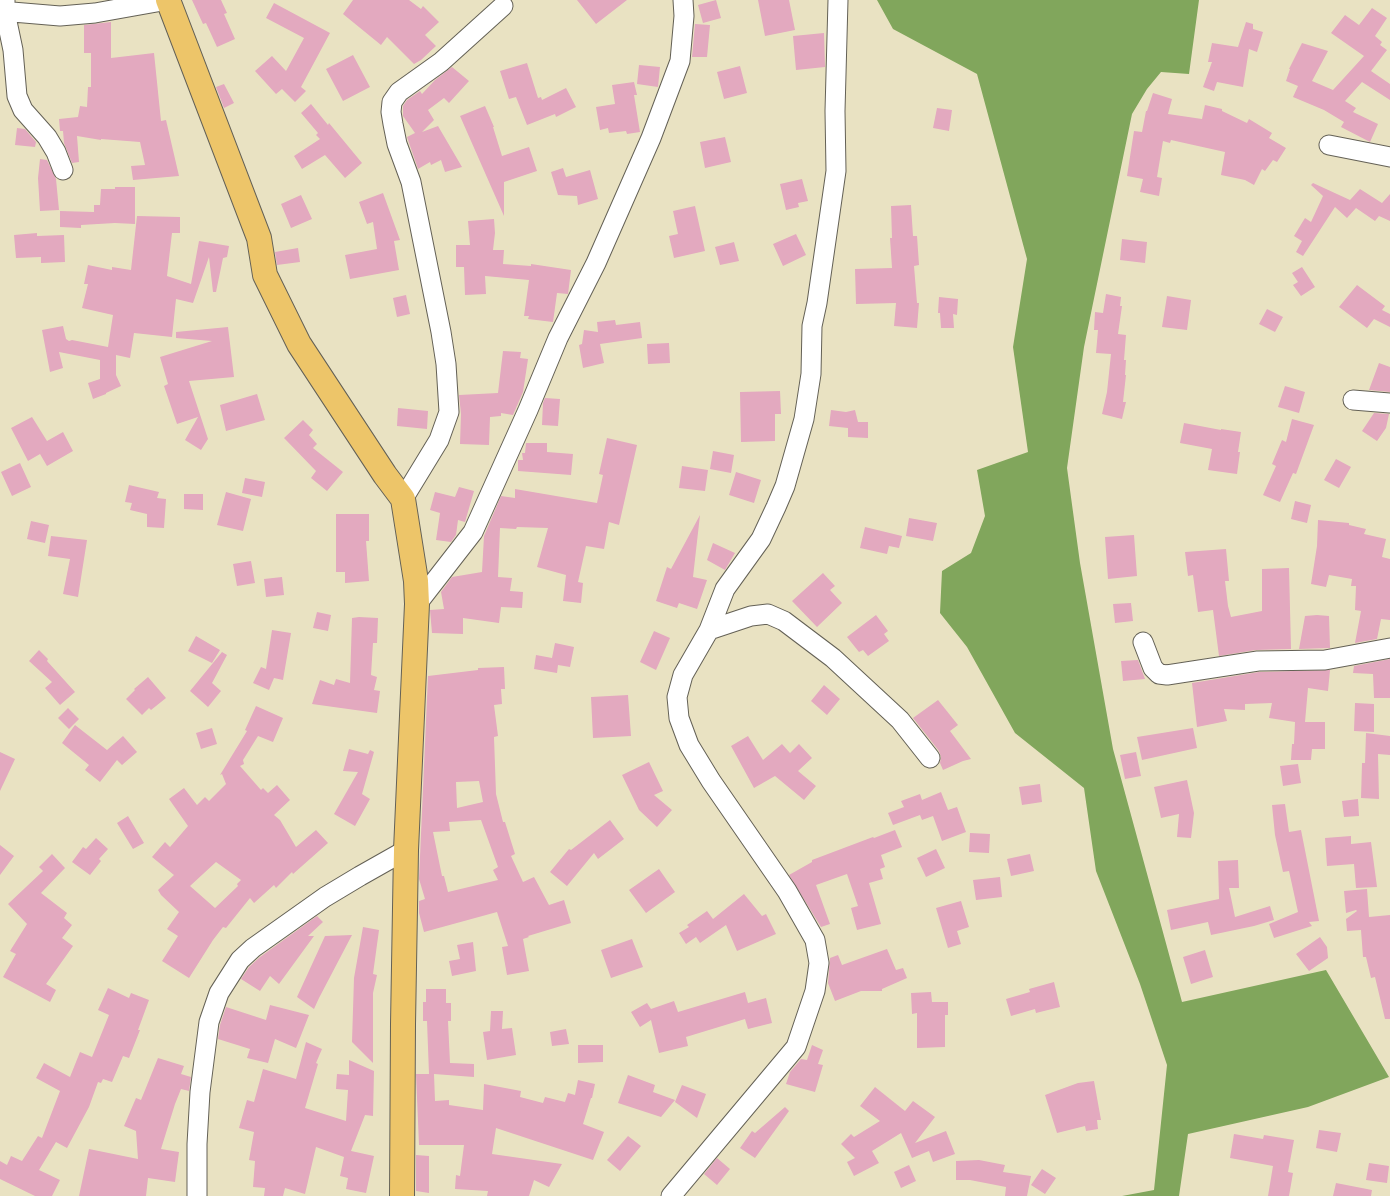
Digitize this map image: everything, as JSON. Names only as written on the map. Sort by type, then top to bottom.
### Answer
[{"type":"main road","points":[[168,0],[259,238],[265,275],[299,344],[402,499],[416,581],[417,604],[406,850],[402,1196]]},
{"type":"street","points":[[63,170],[56,152],[47,137],[23,110],[17,96],[12,50],[3,8],[60,16],[95,13],[168,0]]},
{"type":"street","points":[[417,604],[472,532],[528,410],[554,346],[596,263],[651,138],[680,61],[684,16],[683,0]]},
{"type":"street","points":[[671,1196],[796,1047],[815,991],[820,962],[815,940],[787,890],[711,782],[689,745],[679,718],[677,697],[683,675],[709,630],[725,589],[762,539],[785,486],[804,419],[811,374],[812,326],[836,171],[835,111],[838,0]]},
{"type":"street","points":[[402,499],[439,440],[448,412],[446,364],[411,182],[397,144],[391,112],[392,102],[399,92],[440,62],[503,6]]},
{"type":"street","points":[[1329,146],[1390,157]]},
{"type":"street","points":[[1353,400],[1390,403]]},
{"type":"street","points":[[709,630],[751,616],[768,614],[784,621],[833,658],[900,720],[930,758]]},
{"type":"street","points":[[1143,642],[1153,668],[1159,674],[1167,675],[1258,660],[1326,660],[1390,648]]},
{"type":"street","points":[[198,1196],[197,1144],[200,1092],[209,1022],[219,992],[240,960],[253,948],[325,897],[406,850]]},
{"type":"green space","points":[[877,0],[1199,0],[1189,74],[1161,72],[1147,89],[1132,114],[1084,347],[1067,468],[1080,563],[1113,749],[1182,1002],[1326,970],[1389,1077],[1308,1107],[1188,1134],[1179,1196],[1122,1196],[1154,1190],[1167,1065],[1140,984],[1096,871],[1084,788],[1015,733],[967,647],[940,613],[942,571],[971,553],[985,516],[977,470],[1028,452],[1013,347],[1027,259],[977,74],[893,29]]},
{"type":"building","points":[[192,0],[221,0],[227,13],[224,14],[235,39],[217,47],[206,23],[203,24]]},
{"type":"building","points":[[353,0],[409,0],[421,9],[423,6],[439,22],[425,35],[436,46],[414,64],[387,37],[381,45],[343,14]]},
{"type":"building","points":[[577,0],[627,0],[596,24]]},
{"type":"building","points":[[716,0],[721,18],[703,23],[698,5]]},
{"type":"building","points":[[758,0],[789,0],[795,30],[765,36]]},
{"type":"building","points":[[274,3],[330,33],[301,87],[306,91],[295,102],[282,89],[276,94],[255,71],[272,56],[286,71],[304,38],[266,18]]},
{"type":"building","points":[[1372,8],[1387,18],[1375,36],[1382,42],[1380,45],[1387,50],[1371,71],[1390,84],[1390,100],[1362,82],[1345,101],[1356,108],[1353,112],[1378,124],[1370,142],[1341,127],[1344,122],[1324,110],[1293,97],[1298,86],[1286,81],[1289,69],[1302,43],[1328,51],[1312,81],[1333,90],[1364,56],[1331,33],[1345,15],[1359,25]]},
{"type":"building","points":[[111,22],[111,58],[154,53],[161,121],[166,120],[179,176],[133,180],[131,166],[145,165],[140,142],[101,140],[77,136],[79,162],[72,163],[64,143],[63,131],[60,131],[59,119],[78,117],[80,106],[87,107],[88,87],[91,87],[91,53],[84,53],[84,25]]},
{"type":"building","points":[[1246,22],[1253,24],[1253,29],[1263,32],[1257,52],[1249,49],[1243,87],[1217,82],[1214,91],[1203,87],[1212,62],[1208,62],[1212,43],[1238,47]]},
{"type":"building","points":[[695,24],[710,25],[707,57],[692,57]]},
{"type":"building","points":[[824,33],[825,67],[796,70],[793,36]]},
{"type":"building","points":[[353,55],[370,87],[343,101],[326,69]]},
{"type":"building","points":[[527,63],[538,98],[541,97],[542,100],[566,88],[576,107],[556,117],[555,114],[527,125],[516,97],[509,99],[500,71]]},
{"type":"building","points":[[639,65],[660,67],[658,87],[637,84]]},
{"type":"building","points":[[740,66],[747,93],[724,99],[717,72]]},
{"type":"building","points":[[452,67],[469,81],[449,103],[444,98],[428,110],[434,120],[422,132],[438,126],[462,167],[445,172],[441,160],[431,165],[430,162],[418,169],[407,137],[415,133],[403,116],[403,106],[407,100],[420,91],[422,94],[435,80]]},
{"type":"building","points":[[634,82],[637,95],[634,95],[640,132],[627,134],[626,131],[609,133],[608,128],[600,130],[596,107],[615,104],[612,85]]},
{"type":"building","points":[[224,84],[234,103],[224,108],[216,87]]},
{"type":"building","points":[[1153,93],[1172,99],[1168,114],[1202,119],[1205,105],[1222,109],[1222,111],[1247,123],[1249,119],[1272,133],[1269,138],[1286,148],[1277,162],[1273,160],[1265,171],[1262,169],[1254,185],[1245,180],[1221,175],[1225,152],[1171,140],[1170,143],[1163,141],[1157,177],[1162,178],[1159,196],[1140,192],[1143,179],[1127,176],[1134,131],[1142,132],[1146,111]]},
{"type":"building","points":[[311,104],[362,163],[345,178],[325,155],[302,169],[294,156],[320,139],[316,135],[318,133],[301,113]]},
{"type":"building","points":[[485,106],[494,127],[502,156],[529,147],[537,171],[504,182],[504,216],[460,116]]},
{"type":"building","points":[[937,108],[952,110],[949,131],[933,128]]},
{"type":"building","points":[[17,128],[25,129],[36,142],[35,147],[15,145]]},
{"type":"building","points":[[725,137],[731,162],[705,168],[700,142]]},
{"type":"building","points":[[40,159],[47,160],[56,179],[59,210],[40,211],[38,178]]},
{"type":"building","points":[[563,168],[566,177],[590,170],[598,199],[578,205],[577,196],[558,195],[551,172]]},
{"type":"building","points":[[802,179],[808,201],[798,203],[799,207],[786,210],[780,184]]},
{"type":"building","points":[[1313,183],[1350,200],[1360,189],[1382,203],[1390,194],[1390,221],[1379,216],[1375,221],[1356,208],[1347,218],[1335,207],[1303,256],[1296,252],[1302,241],[1294,236],[1305,218],[1311,222],[1323,196],[1311,185]]},
{"type":"building","points":[[115,187],[135,187],[135,224],[81,225],[81,228],[60,227],[60,211],[94,212],[94,205],[100,205],[101,189],[115,189]]},
{"type":"building","points":[[383,193],[400,240],[394,241],[399,270],[350,279],[345,255],[377,249],[373,222],[367,224],[359,202]]},
{"type":"building","points":[[301,195],[312,219],[291,228],[281,204]]},
{"type":"building","points":[[911,205],[913,236],[917,236],[919,265],[914,266],[917,303],[919,303],[917,328],[894,326],[896,303],[856,304],[855,269],[892,268],[890,238],[892,238],[891,206]]},
{"type":"building","points":[[695,206],[705,251],[674,258],[669,236],[678,234],[673,211]]},
{"type":"building","points":[[137,216],[180,217],[180,233],[172,233],[167,276],[191,284],[199,241],[229,246],[227,257],[223,258],[216,292],[213,292],[209,257],[193,303],[176,299],[172,337],[134,333],[130,358],[116,355],[116,375],[121,386],[93,399],[88,383],[100,379],[100,360],[59,352],[63,368],[50,372],[42,330],[63,326],[66,339],[69,341],[108,347],[113,315],[82,308],[88,284],[84,284],[88,265],[112,270],[112,267],[131,270]]},
{"type":"building","points":[[494,219],[493,250],[504,250],[503,264],[531,266],[531,264],[571,270],[568,294],[557,293],[553,322],[528,319],[529,316],[524,316],[529,280],[485,276],[486,294],[465,295],[464,267],[456,267],[456,245],[470,245],[468,221]]},
{"type":"building","points":[[37,233],[37,236],[64,235],[65,262],[41,263],[41,257],[16,258],[14,235]]},
{"type":"building","points":[[796,234],[806,255],[783,266],[773,244]]},
{"type":"building","points":[[1122,239],[1147,242],[1145,263],[1120,260]]},
{"type":"building","points":[[734,242],[739,261],[720,265],[715,247]]},
{"type":"building","points":[[298,248],[300,262],[277,265],[275,252]]},
{"type":"building","points":[[1302,267],[1315,287],[1301,296],[1293,285],[1298,282],[1292,273]]},
{"type":"building","points":[[1357,285],[1385,306],[1382,310],[1390,314],[1390,327],[1374,319],[1367,328],[1339,307]]},
{"type":"building","points":[[1106,294],[1121,297],[1120,306],[1122,306],[1118,334],[1126,335],[1124,360],[1126,360],[1126,375],[1123,402],[1126,402],[1122,419],[1102,414],[1107,392],[1111,354],[1096,353],[1098,330],[1094,330],[1095,312],[1103,313]]},
{"type":"building","points":[[406,295],[410,314],[397,317],[393,298]]},
{"type":"building","points":[[1167,296],[1191,300],[1187,330],[1162,327]]},
{"type":"building","points":[[939,297],[958,299],[957,315],[953,314],[954,328],[941,328],[940,313],[938,313]]},
{"type":"building","points":[[1267,309],[1283,317],[1275,332],[1259,324]]},
{"type":"building","points":[[615,320],[616,325],[640,322],[642,338],[600,344],[604,363],[583,368],[579,345],[582,344],[584,330],[598,332],[597,322]]},
{"type":"building","points":[[228,327],[234,377],[189,381],[208,439],[201,450],[185,440],[198,417],[177,424],[164,386],[168,384],[160,357],[212,341],[176,338],[176,332]]},
{"type":"building","points":[[669,343],[670,363],[648,364],[647,344]]},
{"type":"building","points":[[503,351],[521,352],[520,358],[528,359],[523,392],[513,415],[501,413],[501,416],[490,417],[489,445],[460,444],[461,414],[459,395],[498,393]]},
{"type":"building","points":[[1379,363],[1390,367],[1390,392],[1369,390]]},
{"type":"building","points":[[1285,386],[1305,392],[1299,413],[1278,407]]},
{"type":"building","points":[[780,391],[781,414],[775,414],[775,441],[741,442],[740,392]]},
{"type":"building","points":[[257,394],[265,420],[226,431],[220,405]]},
{"type":"building","points":[[545,398],[560,399],[558,426],[542,425]]},
{"type":"building","points":[[398,408],[428,411],[427,429],[397,426]]},
{"type":"building","points":[[831,410],[846,412],[855,410],[858,422],[868,422],[868,438],[848,437],[848,428],[829,426]]},
{"type":"building","points":[[1374,413],[1389,414],[1386,428],[1377,441],[1362,431]]},
{"type":"building","points":[[32,417],[47,441],[63,432],[73,451],[47,466],[40,454],[28,461],[11,428]]},
{"type":"building","points":[[1292,419],[1314,425],[1296,474],[1293,473],[1280,502],[1263,495],[1276,466],[1272,464],[1282,440],[1286,442]]},
{"type":"building","points":[[303,420],[313,430],[309,435],[317,444],[313,448],[343,472],[327,491],[311,478],[316,471],[284,438]]},
{"type":"building","points":[[1184,423],[1241,432],[1237,474],[1208,470],[1212,449],[1180,443]]},
{"type":"building","points":[[607,438],[637,445],[619,525],[609,522],[604,549],[586,546],[578,582],[583,583],[581,603],[563,601],[566,575],[537,567],[548,528],[500,528],[498,577],[512,578],[510,591],[523,592],[522,608],[501,607],[499,623],[463,618],[463,634],[432,633],[430,610],[444,609],[441,592],[452,577],[482,572],[484,536],[501,496],[515,498],[515,489],[597,503],[603,475],[599,474]]},
{"type":"building","points":[[526,443],[547,443],[547,452],[573,454],[571,475],[518,471],[518,460],[523,460],[522,453],[525,453]]},
{"type":"building","points":[[713,451],[734,455],[731,473],[710,469]]},
{"type":"building","points":[[1336,459],[1351,467],[1339,488],[1324,480]]},
{"type":"building","points":[[20,463],[31,487],[12,496],[1,472]]},
{"type":"building","points":[[682,466],[708,470],[705,491],[679,488]]},
{"type":"building","points":[[736,472],[761,480],[754,503],[729,495]]},
{"type":"building","points":[[245,478],[265,482],[262,497],[242,493]]},
{"type":"building","points":[[129,485],[159,492],[157,498],[166,499],[164,528],[147,527],[147,514],[130,510],[132,503],[125,502]]},
{"type":"building","points":[[459,487],[474,491],[465,522],[458,520],[456,535],[451,542],[436,540],[440,513],[430,510],[435,492],[455,497]]},
{"type":"building","points":[[226,492],[251,499],[243,531],[217,525]]},
{"type":"building","points":[[184,494],[203,494],[203,510],[184,509]]},
{"type":"building","points":[[1295,501],[1311,505],[1307,523],[1291,519]]},
{"type":"building","points":[[336,514],[369,514],[369,541],[366,541],[369,581],[345,583],[345,572],[336,572]]},
{"type":"building","points":[[700,515],[693,577],[707,580],[697,609],[679,603],[677,608],[656,601],[667,567],[671,569]]},
{"type":"building","points":[[909,518],[937,523],[933,541],[906,536]]},
{"type":"building","points":[[1318,520],[1349,523],[1349,525],[1366,529],[1364,534],[1386,539],[1382,557],[1390,559],[1390,620],[1381,619],[1377,639],[1355,643],[1361,611],[1355,610],[1356,586],[1351,586],[1352,579],[1329,575],[1326,587],[1311,584],[1317,546]]},
{"type":"building","points":[[31,521],[49,525],[45,543],[27,539]]},
{"type":"building","points":[[865,527],[902,536],[899,548],[889,546],[887,554],[860,548]]},
{"type":"building","points":[[1134,535],[1137,576],[1108,579],[1105,537]]},
{"type":"building","points":[[51,536],[87,540],[78,597],[63,594],[70,559],[48,556]]},
{"type":"building","points":[[713,543],[735,553],[725,570],[707,560]]},
{"type":"building","points":[[1226,549],[1229,581],[1225,581],[1231,617],[1262,611],[1262,569],[1289,568],[1291,649],[1256,650],[1219,656],[1213,610],[1198,612],[1193,575],[1188,576],[1185,552]]},
{"type":"building","points":[[251,561],[255,583],[237,586],[233,564]]},
{"type":"building","points":[[823,573],[835,586],[830,590],[842,603],[817,627],[792,601]]},
{"type":"building","points":[[282,577],[284,595],[266,597],[264,579]]},
{"type":"building","points":[[1131,603],[1133,621],[1115,623],[1113,604]]},
{"type":"building","points":[[317,612],[331,615],[328,631],[313,628]]},
{"type":"building","points":[[876,615],[888,631],[884,634],[889,641],[868,656],[863,650],[859,652],[847,637]]},
{"type":"building","points":[[1305,616],[1329,616],[1330,648],[1299,649]]},
{"type":"building","points":[[352,618],[378,618],[377,643],[373,643],[371,675],[377,677],[374,690],[380,691],[377,713],[312,704],[320,680],[334,685],[336,679],[350,683]]},
{"type":"building","points":[[272,630],[291,633],[283,680],[274,678],[269,690],[253,683],[261,667],[266,669]]},
{"type":"building","points":[[654,631],[670,638],[656,670],[640,662]]},
{"type":"building","points":[[196,636],[220,650],[212,663],[188,651]]},
{"type":"building","points":[[555,643],[574,647],[570,667],[558,665],[557,673],[534,669],[536,655],[552,658]]},
{"type":"building","points":[[39,650],[75,692],[60,705],[45,688],[52,682],[29,661]]},
{"type":"building","points":[[222,652],[227,655],[212,683],[221,691],[208,707],[190,691]]},
{"type":"building","points":[[1390,659],[1390,698],[1374,698],[1373,674],[1353,673],[1354,666]]},
{"type":"building","points":[[1138,660],[1145,679],[1123,681],[1121,661]]},
{"type":"building","points":[[504,667],[505,689],[501,689],[502,704],[494,705],[498,736],[494,737],[496,794],[503,822],[505,822],[515,854],[511,856],[523,882],[534,877],[549,905],[564,900],[571,923],[523,939],[529,971],[507,975],[502,947],[508,946],[497,912],[424,932],[419,913],[419,901],[425,899],[419,879],[428,676],[478,670],[478,668]],"holes":[[[479,781],[483,802],[457,808],[456,782]],[[481,820],[498,867],[493,870],[498,880],[448,892],[444,876],[442,876],[433,832],[450,831],[449,822]]]},
{"type":"building","points":[[1330,670],[1328,691],[1308,688],[1305,722],[1325,722],[1325,749],[1312,749],[1311,760],[1291,760],[1295,722],[1269,718],[1272,703],[1245,704],[1245,710],[1224,709],[1227,721],[1197,727],[1192,683],[1259,672]]},
{"type":"building","points":[[148,677],[166,698],[151,710],[149,708],[142,715],[126,699]]},
{"type":"building","points":[[824,685],[840,699],[827,715],[811,701]]},
{"type":"building","points":[[628,695],[631,736],[593,738],[591,697]]},
{"type":"building","points":[[938,700],[958,725],[950,731],[971,759],[943,770],[939,751],[913,718]]},
{"type":"building","points":[[1355,703],[1374,704],[1374,732],[1354,731]]},
{"type":"building","points":[[256,706],[283,718],[273,742],[258,736],[243,760],[244,764],[240,766],[261,790],[263,788],[268,793],[277,785],[290,800],[274,815],[280,820],[296,847],[316,830],[328,843],[293,874],[292,872],[276,888],[274,885],[254,903],[250,898],[226,928],[223,927],[213,940],[189,978],[162,961],[178,936],[167,929],[179,912],[158,890],[174,875],[152,857],[165,842],[170,847],[188,826],[169,799],[184,788],[197,805],[205,797],[209,801],[226,784],[222,774],[220,775],[247,731],[245,730]],"holes":[[[216,862],[241,880],[237,884],[238,886],[215,908],[190,886]]]},
{"type":"building","points":[[68,708],[79,719],[69,729],[58,718]]},
{"type":"building","points":[[75,725],[107,750],[123,736],[137,752],[122,765],[117,760],[100,782],[85,770],[89,765],[62,743]]},
{"type":"building","points":[[212,728],[217,744],[201,749],[196,733]]},
{"type":"building","points":[[1193,728],[1197,748],[1142,760],[1137,737]]},
{"type":"building","points":[[1366,733],[1390,736],[1390,755],[1378,754],[1379,799],[1361,798],[1362,763],[1365,763]]},
{"type":"building","points":[[748,736],[763,760],[782,744],[790,753],[799,744],[812,758],[798,771],[816,786],[804,800],[775,776],[754,788],[731,746]]},
{"type":"building","points":[[349,749],[368,754],[370,750],[374,752],[362,794],[370,799],[355,826],[334,814],[358,772],[343,771]]},
{"type":"building","points":[[0,752],[15,759],[0,791]]},
{"type":"building","points":[[1136,752],[1141,776],[1125,779],[1120,755]]},
{"type":"building","points":[[649,762],[663,791],[654,795],[672,810],[657,827],[639,810],[622,775]]},
{"type":"building","points":[[1298,764],[1301,783],[1283,786],[1280,766]]},
{"type":"building","points":[[1187,780],[1194,813],[1191,838],[1177,837],[1179,814],[1161,818],[1154,787]]},
{"type":"building","points":[[1040,784],[1042,802],[1022,805],[1019,787]]},
{"type":"building","points":[[941,792],[948,810],[957,807],[966,832],[942,841],[933,816],[922,820],[920,815],[893,825],[888,813],[904,807],[901,801],[920,794],[922,800]]},
{"type":"building","points":[[1358,799],[1359,816],[1344,817],[1342,801]]},
{"type":"building","points":[[1285,804],[1289,832],[1301,830],[1319,921],[1309,922],[1312,926],[1274,938],[1269,924],[1298,912],[1289,871],[1283,872],[1275,835],[1272,805]]},
{"type":"building","points":[[128,816],[144,843],[133,849],[117,823]]},
{"type":"building","points":[[610,820],[624,839],[598,859],[594,853],[567,886],[550,872],[569,849],[571,850]]},
{"type":"building","points":[[895,830],[902,847],[881,855],[885,867],[880,869],[883,879],[869,883],[881,924],[857,930],[851,908],[858,906],[847,874],[816,885],[830,924],[821,927],[789,875],[812,862],[812,860]]},
{"type":"building","points":[[970,833],[990,834],[989,853],[969,852]]},
{"type":"building","points":[[1351,836],[1351,844],[1371,842],[1377,887],[1356,888],[1354,864],[1327,866],[1325,838]]},
{"type":"building","points":[[96,838],[108,849],[99,859],[101,861],[90,875],[72,862],[83,847],[86,849]]},
{"type":"building","points":[[0,845],[14,856],[0,875]]},
{"type":"building","points":[[936,849],[945,868],[926,877],[917,858]]},
{"type":"building","points":[[52,854],[65,868],[41,893],[67,913],[64,918],[72,925],[62,938],[73,946],[46,984],[56,990],[50,1002],[3,977],[16,954],[10,951],[27,924],[8,904],[43,871],[39,867]]},
{"type":"building","points":[[1030,854],[1034,871],[1011,876],[1007,859]]},
{"type":"building","points":[[1238,860],[1239,888],[1229,888],[1235,917],[1270,906],[1274,920],[1211,935],[1208,922],[1171,930],[1167,910],[1219,899],[1218,861]]},
{"type":"building","points":[[659,869],[675,892],[646,913],[629,890]]},
{"type":"building","points":[[1000,877],[1002,897],[976,900],[973,880]]},
{"type":"building","points":[[1367,889],[1369,917],[1390,915],[1390,1019],[1385,1019],[1375,977],[1371,978],[1366,957],[1363,957],[1361,930],[1347,931],[1346,919],[1357,911],[1346,913],[1344,891]]},
{"type":"building","points":[[744,894],[762,916],[766,914],[776,934],[737,951],[726,925],[700,943],[696,937],[686,944],[679,933],[689,927],[687,925],[707,911],[713,919]]},
{"type":"building","points":[[961,901],[969,927],[957,931],[961,944],[948,948],[936,908]]},
{"type":"building","points":[[317,916],[323,922],[308,936],[314,936],[279,984],[270,976],[260,991],[241,979],[249,967],[260,957]]},
{"type":"building","points":[[363,927],[379,930],[373,974],[377,975],[373,993],[373,1063],[352,1042],[354,978]]},
{"type":"building","points":[[352,935],[314,1009],[297,997],[325,936]]},
{"type":"building","points":[[1320,937],[1327,947],[1328,958],[1309,971],[1296,954]]},
{"type":"building","points":[[632,939],[643,967],[611,978],[601,950]]},
{"type":"building","points":[[473,942],[476,971],[452,976],[449,961],[460,959],[457,945]]},
{"type":"building","points":[[887,949],[896,970],[903,968],[907,978],[882,989],[882,991],[861,991],[835,1001],[828,983],[830,958],[838,955],[842,965]]},
{"type":"building","points":[[1205,950],[1213,977],[1191,984],[1183,957]]},
{"type":"building","points":[[1054,982],[1060,1007],[1036,1013],[1035,1009],[1011,1016],[1006,999],[1030,992],[1029,989]]},
{"type":"building","points":[[108,988],[129,998],[131,993],[149,1000],[138,1030],[140,1030],[129,1058],[123,1056],[112,1082],[103,1079],[101,1083],[98,1082],[89,1107],[67,1148],[56,1142],[39,1170],[60,1180],[52,1196],[35,1196],[0,1179],[0,1161],[7,1165],[11,1156],[22,1161],[38,1136],[42,1138],[60,1091],[36,1078],[44,1063],[70,1077],[80,1052],[92,1057],[109,1015],[98,1010]]},
{"type":"building","points":[[426,989],[446,989],[446,1003],[451,1003],[451,1021],[448,1021],[450,1063],[474,1064],[474,1077],[434,1074],[435,1101],[449,1100],[449,1105],[483,1110],[484,1084],[521,1091],[520,1097],[543,1103],[545,1097],[565,1102],[568,1093],[575,1095],[578,1080],[595,1084],[583,1124],[604,1132],[593,1160],[496,1128],[492,1154],[562,1164],[549,1187],[534,1180],[529,1196],[487,1196],[488,1191],[455,1189],[456,1175],[460,1176],[464,1145],[419,1145],[416,1074],[429,1074],[427,1021],[423,1021],[423,1002],[426,1002]]},
{"type":"building","points":[[745,992],[748,1003],[766,998],[772,1023],[748,1029],[745,1019],[686,1037],[688,1046],[659,1053],[651,1020],[640,1027],[631,1012],[647,1003],[651,1009],[674,1001],[678,1012]]},
{"type":"building","points":[[931,992],[932,1002],[948,1002],[948,1015],[945,1015],[945,1047],[917,1048],[917,1013],[912,1014],[911,993]]},
{"type":"building","points":[[270,1005],[309,1015],[296,1048],[275,1039],[268,1063],[247,1058],[250,1049],[218,1039],[226,1007],[266,1020]]},
{"type":"building","points":[[491,1011],[503,1011],[502,1029],[512,1028],[516,1055],[487,1060],[483,1032],[490,1031]]},
{"type":"building","points":[[566,1029],[569,1044],[552,1046],[550,1032]]},
{"type":"building","points":[[306,1042],[322,1049],[316,1063],[318,1064],[305,1108],[346,1121],[348,1090],[336,1089],[337,1074],[349,1075],[349,1060],[374,1071],[373,1116],[365,1115],[351,1151],[374,1156],[366,1193],[346,1189],[348,1178],[340,1176],[344,1157],[316,1147],[305,1194],[285,1188],[283,1196],[264,1196],[265,1188],[253,1187],[255,1161],[249,1160],[254,1132],[239,1128],[247,1100],[254,1102],[263,1069],[296,1079]]},
{"type":"building","points":[[578,1045],[603,1045],[603,1062],[578,1063]]},
{"type":"building","points":[[812,1045],[823,1050],[818,1064],[823,1065],[815,1092],[786,1084],[790,1072],[801,1059],[807,1060]]},
{"type":"building","points":[[158,1058],[184,1066],[181,1074],[191,1077],[189,1091],[181,1089],[161,1149],[179,1152],[175,1182],[148,1178],[146,1196],[79,1196],[89,1149],[138,1159],[136,1131],[124,1126],[136,1098],[141,1100]]},
{"type":"building","points":[[628,1075],[655,1085],[653,1092],[675,1100],[661,1117],[618,1103]]},
{"type":"building","points":[[1094,1081],[1101,1120],[1097,1120],[1098,1129],[1086,1131],[1085,1126],[1057,1133],[1045,1095],[1078,1083]]},
{"type":"building","points":[[682,1085],[706,1094],[697,1118],[675,1102]]},
{"type":"building","points":[[875,1087],[905,1111],[913,1101],[935,1117],[915,1143],[946,1131],[955,1154],[933,1162],[929,1151],[912,1158],[901,1133],[872,1151],[879,1163],[854,1176],[847,1162],[855,1158],[841,1144],[851,1134],[854,1137],[880,1121],[860,1106]]},
{"type":"building","points":[[785,1107],[789,1111],[755,1158],[740,1148],[752,1131],[755,1133]]},
{"type":"building","points":[[1319,1130],[1341,1133],[1337,1152],[1316,1148]]},
{"type":"building","points":[[1234,1134],[1263,1139],[1264,1135],[1294,1140],[1288,1172],[1293,1173],[1289,1196],[1268,1196],[1273,1166],[1230,1158]]},
{"type":"building","points":[[628,1136],[641,1146],[620,1171],[607,1160]]},
{"type":"building","points":[[416,1155],[429,1156],[429,1193],[416,1191]]},
{"type":"building","points":[[717,1158],[730,1169],[717,1185],[704,1174]]},
{"type":"building","points":[[979,1160],[1005,1165],[1003,1172],[1031,1176],[1027,1196],[1005,1196],[1006,1187],[970,1180],[956,1180],[956,1161]]},
{"type":"building","points":[[1369,1163],[1389,1166],[1387,1183],[1366,1180]]},
{"type":"building","points":[[909,1165],[916,1181],[901,1188],[894,1172]]},
{"type":"building","points":[[1042,1169],[1056,1178],[1045,1194],[1031,1185]]},
{"type":"building","points":[[1336,1183],[1372,1190],[1371,1196],[1333,1196]]}]
